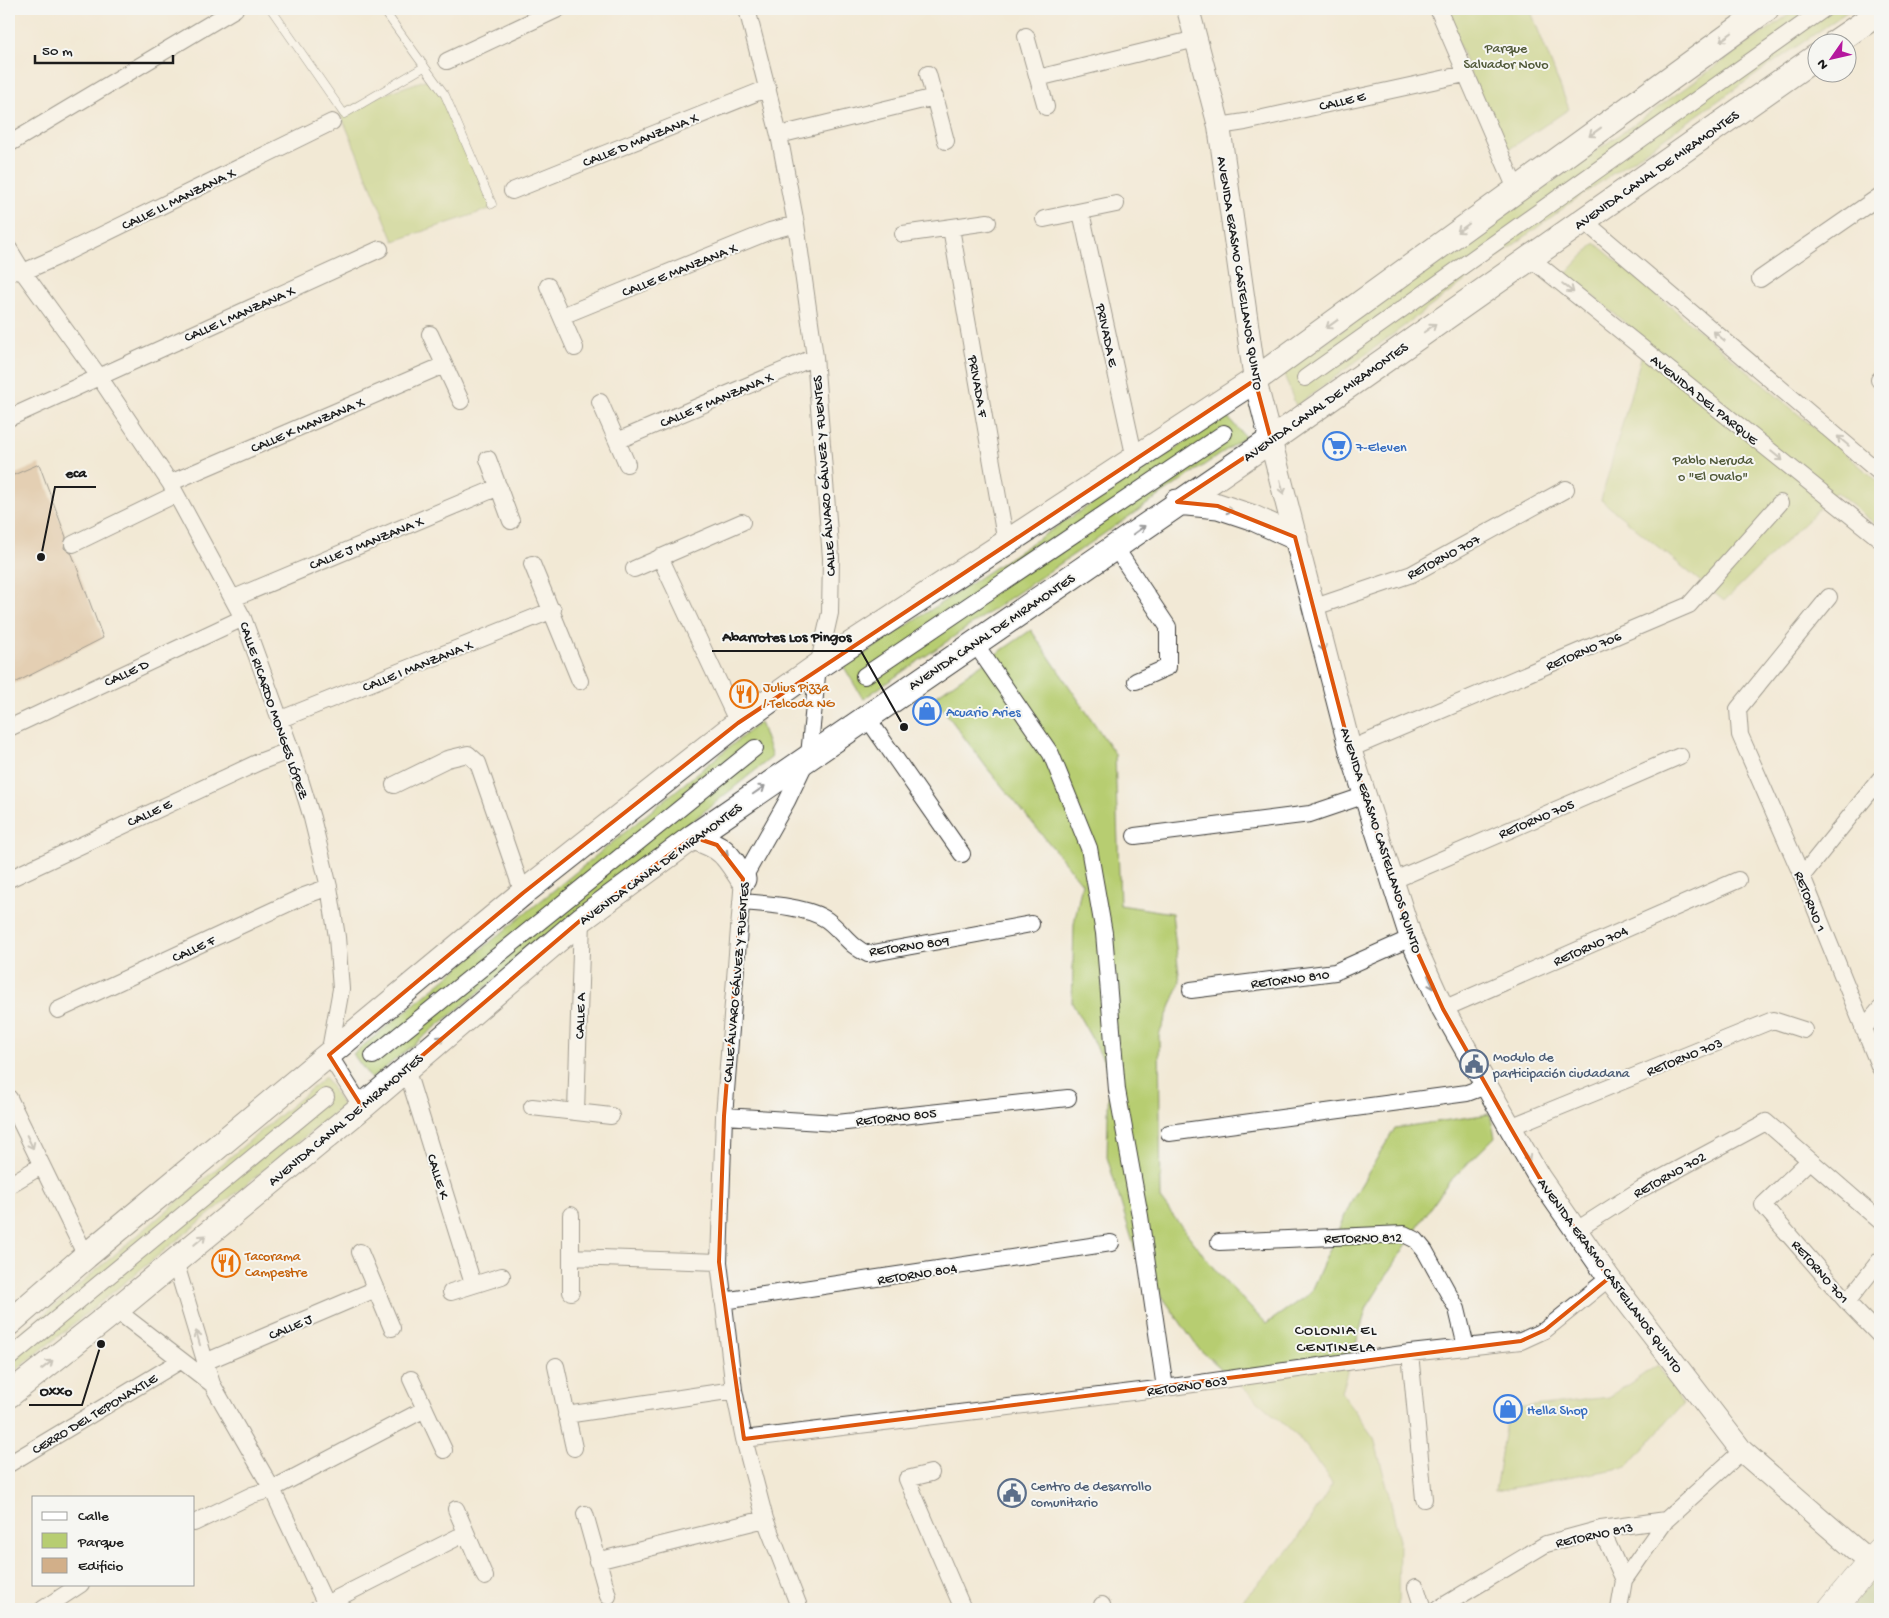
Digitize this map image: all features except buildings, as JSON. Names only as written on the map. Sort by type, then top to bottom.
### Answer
[{"type":"highway","points":[[1832,1609],[1876,1557]]},
{"type":"main road","points":[[9,1323],[86,1256],[523,893],[738,723],[818,666],[1255,380],[1766,9]]},
{"type":"main road","points":[[1851,32],[1880,12]]},
{"type":"main road","name":"AVENIDA CANAL DE MIRAMONTES","points":[[9,1395],[116,1310],[362,1107],[582,919],[809,755],[1270,440],[1806,63]]},
{"type":"main road","points":[[1177,502],[1218,506],[1251,517],[1295,537]]},
{"type":"main road","points":[[693,837],[717,845],[729,857],[742,890]]},
{"type":"street","points":[[9,144],[235,9]]},
{"type":"street","points":[[447,61],[558,9]]},
{"type":"street","name":"CALLE ÁLVARO GÁLVEZ Y FUENTES","points":[[747,9],[779,135],[796,224],[815,357],[831,558],[830,613],[818,666],[809,755],[742,890],[724,1116],[719,1262],[734,1390],[744,1439],[765,1519],[800,1609]]},
{"type":"street","name":"AVENIDA ERASMO CASTELLANOS QUINTO","points":[[1188,9],[1218,126],[1255,380],[1312,608],[1350,749],[1411,938],[1443,1009],[1510,1128],[1539,1177],[1609,1278],[1742,1451],[1876,1557]]},
{"type":"street","points":[[1438,9],[1516,189]]},
{"type":"street","points":[[1305,378],[1824,9]]},
{"type":"street","points":[[1026,36],[1046,107]]},
{"type":"street","points":[[1038,78],[1196,39]]},
{"type":"street","points":[[928,74],[946,141]]},
{"type":"street","name":"CALLE E","points":[[1218,126],[1245,122],[1465,74]]},
{"type":"street","name":"CALLE D MANZANA X","points":[[512,191],[768,88]]},
{"type":"street","points":[[779,135],[935,97]]},
{"type":"street","name":"CALLE LL MANZANA X","points":[[16,271],[332,122]]},
{"type":"street","points":[[1760,278],[1880,196]]},
{"type":"street","points":[[1044,219],[1116,204]]},
{"type":"street","name":"PRIVADA E","points":[[1081,212],[1135,459]]},
{"type":"street","points":[[1583,220],[1880,473]]},
{"type":"street","points":[[902,234],[988,222]]},
{"type":"street","name":"CALLE E MANZANA X","points":[[562,316],[770,232],[796,224]]},
{"type":"street","name":"PRIVADA F","points":[[951,228],[1006,543]]},
{"type":"street","name":"CALLE RICARDO MONGES LÓPEZ","points":[[9,249],[16,271],[98,375],[173,488],[234,598],[243,618],[291,750],[312,818],[329,887],[338,938],[341,989],[329,1055]]},
{"type":"street","name":"CALLE L MANZANA X","points":[[9,418],[98,375],[380,249]]},
{"type":"street","name":"AVENIDA DEL PARQUE","points":[[1530,258],[1880,539]]},
{"type":"street","points":[[548,286],[575,348]]},
{"type":"street","points":[[430,334],[461,400]]},
{"type":"street","name":"CALLE F MANZANA X","points":[[617,441],[815,357]]},
{"type":"street","name":"CALLE K MANZANA X","points":[[73,544],[173,488],[444,365]]},
{"type":"street","points":[[600,402],[627,464]]},
{"type":"street","points":[[864,676],[1224,433]]},
{"type":"street","points":[[488,459],[511,521]]},
{"type":"street","name":"CALLE J MANZANA X","points":[[234,598],[499,487]]},
{"type":"street","name":"RETORNO 707","points":[[1312,608],[1412,574],[1566,489]]},
{"type":"street","name":"RETORNO 706","points":[[1350,749],[1689,605],[1780,503]]},
{"type":"street","points":[[634,569],[742,522]]},
{"type":"street","points":[[1115,547],[1168,627],[1168,667],[1136,681]]},
{"type":"street","points":[[660,557],[738,723]]},
{"type":"street","points":[[532,564],[553,610],[580,681]]},
{"type":"street","name":"RETORNO 1","points":[[1829,597],[1738,709],[1740,735],[1802,876],[1880,1068]]},
{"type":"street","name":"CALLE I MANZANA X","points":[[281,719],[553,610]]},
{"type":"street","name":"CALLE D","points":[[9,728],[243,618]]},
{"type":"street","points":[[974,642],[1051,754],[1088,848],[1104,933],[1117,1090],[1140,1216],[1165,1388]]},
{"type":"street","points":[[866,716],[962,854]]},
{"type":"street","points":[[373,1056],[754,748]]},
{"type":"street","name":"CALLE E","points":[[9,878],[259,762],[291,750]]},
{"type":"street","points":[[394,785],[447,759],[468,754],[478,763],[523,893]]},
{"type":"street","name":"RETORNO 705","points":[[1392,880],[1680,756]]},
{"type":"street","points":[[1802,876],[1880,779]]},
{"type":"street","points":[[1135,836],[1310,814],[1366,795]]},
{"type":"street","name":"RETORNO 704","points":[[1443,1009],[1738,880]]},
{"type":"street","name":"CALLE F","points":[[58,1010],[304,896],[329,887]]},
{"type":"street","name":"RETORNO 809","points":[[742,890],[813,913],[827,920],[856,949],[868,954],[1031,924]]},
{"type":"street","name":"CALLE A","points":[[576,1112],[582,919]]},
{"type":"street","name":"RETORNO 810","points":[[1191,990],[1336,972],[1411,938]]},
{"type":"street","points":[[1863,1029],[1880,1009]]},
{"type":"street","name":"RETORNO 703","points":[[1510,1128],[1773,1020],[1804,1030]]},
{"type":"street","points":[[329,1055],[362,1107]]},
{"type":"street","name":"CALLE K","points":[[406,1068],[473,1284]]},
{"type":"street","points":[[1169,1134],[1467,1093],[1486,1086]]},
{"type":"street","points":[[9,1358],[326,1096]]},
{"type":"street","points":[[9,1098],[86,1256]]},
{"type":"street","name":"RETORNO 805","points":[[724,1116],[837,1122],[1068,1098]]},
{"type":"street","points":[[532,1108],[610,1116]]},
{"type":"street","name":"RETORNO 702","points":[[1575,1231],[1641,1188],[1766,1122],[1810,1160]]},
{"type":"street","points":[[1810,1160],[1880,1221]]},
{"type":"street","name":"RETORNO 701","points":[[1810,1160],[1763,1204],[1847,1302],[1880,1336]]},
{"type":"street","points":[[9,1185],[41,1166]]},
{"type":"street","points":[[571,1292],[572,1215]]},
{"type":"street","name":"RETORNO 812","points":[[1219,1242],[1404,1234],[1416,1240],[1430,1259],[1457,1309],[1466,1347]]},
{"type":"street","name":"RETORNO 804","points":[[723,1301],[1111,1244]]},
{"type":"street","points":[[360,1252],[392,1328]]},
{"type":"street","points":[[571,1257],[719,1262]]},
{"type":"street","points":[[1847,1302],[1880,1260]]},
{"type":"street","points":[[175,1261],[212,1384],[272,1489],[323,1608],[466,1534]]},
{"type":"street","points":[[451,1292],[502,1276]]},
{"type":"street","name":"RETORNO 803","points":[[744,1439],[1165,1388],[1410,1353],[1521,1341],[1545,1330],[1609,1278]]},
{"type":"street","name":"CALLE J","points":[[205,1362],[376,1289]]},
{"type":"street","points":[[116,1310],[212,1384]]},
{"type":"street","points":[[1410,1353],[1424,1499]]},
{"type":"street","name":"CERRO DEL TEPONAXTLE","points":[[9,1464],[180,1361]]},
{"type":"street","points":[[556,1366],[574,1448]]},
{"type":"street","points":[[412,1379],[444,1450]]},
{"type":"street","points":[[566,1415],[734,1390]]},
{"type":"street","points":[[195,1523],[252,1496],[272,1489],[425,1409]]},
{"type":"street","points":[[1620,1609],[1624,1580],[1666,1520],[1742,1451]]},
{"type":"street","points":[[931,1473],[906,1480],[963,1609]]},
{"type":"street","points":[[456,1509],[485,1577]]},
{"type":"street","points":[[585,1514],[608,1596]]},
{"type":"street","points":[[597,1561],[765,1519]]},
{"type":"street","name":"RETORNO 813","points":[[1438,1609],[1546,1544],[1601,1529],[1666,1520]]},
{"type":"street","points":[[1601,1529],[1624,1580]]},
{"type":"street","points":[[43,1609],[78,1586]]},
{"type":"street","points":[[1416,1587],[1423,1609]]},
{"type":"lane","points":[[271,9],[344,114],[424,67]]},
{"type":"lane","points":[[383,9],[445,95],[492,204]]},
{"type":"highlighted area","points":[[1255,380],[1271,440],[1177,502],[1218,506],[1295,537],[1350,749],[1411,938],[1443,1009],[1539,1177],[1609,1278],[1545,1330],[1521,1341],[744,1439],[719,1262],[724,1116],[743,879],[717,845],[693,837],[582,919],[362,1107],[329,1055],[523,893],[738,723]]},
{"type":"green space","name":"Parque Salvador Novo","points":[[1445,9],[1530,9],[1569,109],[1502,154]]},
{"type":"green space","points":[[1797,9],[1851,9],[1818,32],[1806,32],[1806,40],[1573,201],[1296,406],[1283,372]]},
{"type":"green space","points":[[433,77],[493,208],[394,241],[339,110]]},
{"type":"green space","name":"Pablo Neruda o \"El Ovalo\"","points":[[1595,243],[1880,483],[1880,528],[1836,492],[1724,601],[1601,500],[1646,340],[1566,274]]},
{"type":"green space","points":[[1226,415],[1245,437],[863,699],[844,667]]},
{"type":"green space","points":[[1031,630],[1115,754],[1120,905],[1172,913],[1180,983],[1159,1035],[1161,1200],[1216,1271],[1266,1324],[1310,1293],[1352,1200],[1395,1128],[1490,1114],[1495,1137],[1449,1182],[1420,1223],[1367,1307],[1341,1392],[1374,1438],[1389,1494],[1399,1540],[1398,1609],[1235,1609],[1296,1542],[1333,1483],[1298,1437],[1198,1348],[1139,1263],[1107,1157],[1109,1070],[1072,1003],[1074,924],[1082,883],[987,768],[934,697]]},
{"type":"green space","points":[[760,722],[772,757],[371,1079],[353,1054]]},
{"type":"green space","points":[[325,1077],[343,1106],[9,1376],[9,1344]]},
{"type":"green space","points":[[1658,1365],[1683,1404],[1627,1467],[1495,1491],[1508,1409],[1609,1397]]},
{"type":"green space","points":[[1880,1572],[1880,1595],[1868,1609],[1849,1609]]},
{"type":"tram line","points":[[1873,1609],[1880,1601]]},
{"type":"place","name":"7-Eleven","points":[[1337,446]]},
{"type":"place","name":"eca","points":[[41,557]]},
{"type":"place","name":"Julius Pizza / Telcoda NG","points":[[744,694]]},
{"type":"place","name":"Acuario Aries","points":[[927,711]]},
{"type":"place","name":"Abarrotes Los Pingos","points":[[904,727]]},
{"type":"place","name":"Modulo de participación ciudadana","points":[[1474,1064]]},
{"type":"place","name":"Tacorama Campestre","points":[[226,1263]]},
{"type":"place","name":"Oxxo","points":[[101,1344]]},
{"type":"place","name":"Hella Shop","points":[[1508,1409]]},
{"type":"place","name":"Centro de desarrollo comunitario","points":[[1012,1493]]},
{"type":"district","name":"COLONIA EL CENTINELA","points":[[1336,1338]]}]
